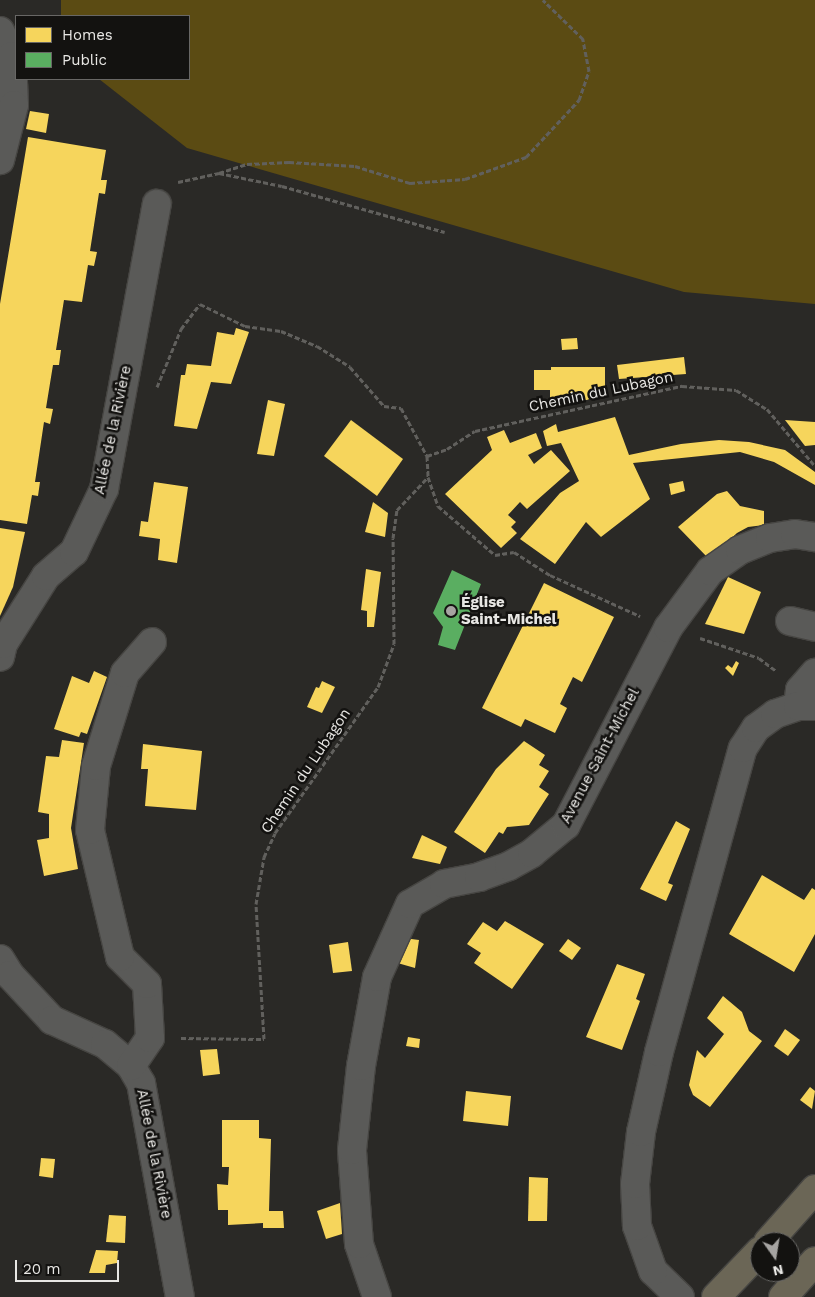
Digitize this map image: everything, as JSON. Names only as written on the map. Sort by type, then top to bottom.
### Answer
[{"type":"highway","points":[[777,1232],[815,1189]]},
{"type":"highway","points":[[716,1297],[750,1261]]},
{"type":"highway","points":[[783,1297],[815,1261]]},
{"type":"street","points":[[0,31],[12,56],[14,105],[0,160]]},
{"type":"street","name":"Allée de la Rivière","points":[[0,657],[3,644],[46,576],[74,552],[104,489],[157,204]]},
{"type":"street","name":"Avenue Saint-Michel","points":[[377,1297],[359,1244],[352,1150],[361,1066],[377,977],[410,904],[422,895],[444,884],[479,877],[509,866],[532,853],[566,825],[668,628],[710,571],[740,550],[770,538],[794,534],[815,537]]},
{"type":"street","points":[[131,1066],[150,1038],[147,984],[120,957],[90,830],[96,766],[125,673],[152,642]]},
{"type":"street","points":[[680,1297],[653,1271],[637,1226],[635,1184],[641,1132],[659,1052],[743,748],[756,728],[807,694]]},
{"type":"street","name":"Allée de la Rivière","points":[[0,959],[10,975],[52,1020],[105,1044],[131,1066],[141,1083],[180,1297]]},
{"type":"path","points":[[157,204],[181,180],[219,173],[247,164],[288,162],[355,166],[410,183],[465,179],[526,157],[579,100],[589,71],[583,39],[543,0]]},
{"type":"path","points":[[219,173],[282,186],[445,232]]},
{"type":"path","points":[[155,392],[181,329],[200,304],[246,326],[281,331],[308,342],[350,366],[384,406],[401,408],[427,456],[428,477],[438,506],[495,555],[514,552],[550,575],[668,628],[759,658],[807,694]]},
{"type":"path","name":"Chemin du Lubagon","points":[[427,456],[447,449],[475,431],[682,386],[736,390],[767,409],[815,466]]},
{"type":"path","name":"Chemin du Lubagon","points":[[175,1038],[264,1039],[256,904],[264,857],[275,833],[378,687],[394,644],[393,538],[397,510],[428,477]]},
{"type":"shaded area","points":[[61,0],[815,0],[815,304],[684,292],[187,148],[100,80],[190,80],[190,15],[61,15]]},
{"type":"building: Homes","points":[[30,111],[49,114],[46,133],[26,129]]},
{"type":"building: Homes","points":[[28,137],[106,150],[101,180],[107,180],[105,194],[99,193],[90,251],[97,252],[94,266],[88,265],[82,302],[64,300],[56,350],[61,350],[59,365],[53,365],[46,408],[53,409],[50,424],[44,422],[35,482],[40,482],[38,496],[32,495],[27,524],[0,520],[0,304]]},
{"type":"building: Homes","points":[[236,328],[249,332],[231,384],[211,382],[197,429],[174,426],[181,375],[185,375],[187,364],[211,366],[217,332],[234,335]]},
{"type":"building: Homes","points":[[577,338],[578,349],[562,350],[561,339]]},
{"type":"building: Homes","points":[[684,357],[686,374],[619,379],[617,365]]},
{"type":"building: Homes","points":[[551,367],[605,367],[605,392],[587,400],[550,400],[550,390],[534,390],[534,370],[551,370]]},
{"type":"building: Homes","points":[[268,400],[285,404],[274,456],[257,454]]},
{"type":"building: Homes","points":[[615,417],[629,455],[681,444],[719,440],[749,442],[785,450],[815,472],[815,485],[774,462],[740,452],[633,463],[650,499],[601,537],[586,522],[555,564],[520,539],[560,493],[579,481],[561,443],[547,446],[543,431],[556,424],[558,432]]},
{"type":"building: Homes","points":[[351,420],[403,459],[377,496],[324,456]]},
{"type":"building: Homes","points":[[785,420],[815,422],[815,445],[805,446]]},
{"type":"building: Homes","points":[[504,430],[510,443],[536,433],[542,448],[528,455],[534,464],[551,450],[570,471],[527,509],[520,502],[508,515],[516,522],[511,527],[517,533],[501,548],[445,494],[492,450],[487,437]]},
{"type":"building: Homes","points":[[683,481],[685,491],[671,495],[669,484]]},
{"type":"building: Homes","points":[[154,482],[188,487],[177,563],[158,560],[160,539],[139,536],[141,521],[148,522]]},
{"type":"building: Homes","points":[[727,491],[740,506],[764,511],[764,525],[748,527],[737,533],[709,559],[678,527],[717,494]]},
{"type":"building: Homes","points":[[373,502],[388,513],[385,537],[365,532]]},
{"type":"building: Homes","points":[[0,528],[25,532],[13,587],[0,616]]},
{"type":"building: Homes","points":[[366,569],[381,572],[374,627],[367,627],[367,611],[361,610]]},
{"type":"building: Homes","points":[[728,577],[761,592],[744,634],[705,624]]},
{"type":"building: Homes","points":[[544,583],[614,617],[582,682],[573,677],[560,704],[567,708],[555,733],[525,719],[521,727],[482,708]]},
{"type":"building: Homes","points":[[736,661],[739,663],[733,676],[725,668],[728,665],[732,668]]},
{"type":"building: Homes","points":[[94,671],[107,677],[87,734],[81,732],[79,737],[54,729],[72,676],[89,683]]},
{"type":"building: Homes","points":[[322,681],[335,687],[322,713],[307,707],[316,687],[319,688]]},
{"type":"building: Homes","points":[[62,740],[84,743],[71,828],[78,869],[44,876],[37,840],[49,838],[49,814],[38,812],[46,756],[59,757]]},
{"type":"building: Homes","points":[[524,741],[545,755],[539,765],[549,771],[539,787],[549,794],[529,825],[507,827],[503,834],[499,832],[485,853],[454,832],[496,769]]},
{"type":"building: Homes","points":[[143,744],[202,751],[196,810],[145,806],[148,769],[141,769]]},
{"type":"building: Homes","points":[[676,821],[690,829],[668,883],[673,885],[666,901],[640,889]]},
{"type":"building: Homes","points":[[422,835],[447,847],[440,864],[412,858]]},
{"type":"building: Homes","points":[[762,875],[804,900],[812,888],[815,890],[815,934],[794,972],[729,934]]},
{"type":"building: Homes","points":[[505,921],[544,944],[512,989],[474,963],[481,953],[467,944],[483,922],[497,931]]},
{"type":"building: Homes","points":[[404,938],[419,940],[415,968],[394,962]]},
{"type":"building: Homes","points":[[568,939],[581,948],[572,960],[559,951]]},
{"type":"building: Homes","points":[[348,942],[352,971],[333,973],[329,945]]},
{"type":"building: Homes","points":[[617,964],[645,974],[636,999],[640,1001],[622,1050],[586,1037]]},
{"type":"building: Homes","points":[[723,996],[742,1012],[749,1031],[762,1041],[710,1107],[693,1095],[689,1085],[697,1050],[705,1058],[724,1034],[707,1018]]},
{"type":"building: Homes","points":[[785,1029],[800,1040],[788,1056],[774,1046]]},
{"type":"building: Homes","points":[[408,1037],[420,1039],[419,1048],[406,1046]]},
{"type":"building: Homes","points":[[217,1049],[220,1074],[203,1076],[200,1050]]},
{"type":"building: Homes","points":[[810,1087],[815,1091],[812,1109],[800,1100]]},
{"type":"building: Homes","points":[[466,1091],[511,1096],[508,1126],[463,1121]]},
{"type":"building: Homes","points":[[222,1120],[259,1120],[259,1138],[271,1139],[269,1211],[283,1211],[284,1228],[263,1228],[263,1223],[228,1225],[228,1210],[218,1210],[217,1184],[228,1185],[229,1167],[222,1167]]},
{"type":"building: Homes","points":[[41,1158],[55,1159],[53,1178],[39,1176]]},
{"type":"building: Homes","points":[[529,1177],[548,1178],[547,1221],[528,1221]]},
{"type":"building: Homes","points":[[340,1203],[342,1234],[326,1239],[317,1211]]},
{"type":"building: Homes","points":[[109,1215],[126,1216],[125,1243],[106,1242]]},
{"type":"building: Homes","points":[[96,1250],[118,1251],[117,1263],[106,1265],[105,1273],[89,1273]]},
{"type":"building: Public","name":"Église Saint-Michel","points":[[452,570],[481,584],[455,650],[438,645],[443,627],[433,613]]},
{"type":"place","name":"Église Saint-Michel","points":[[451,611]]}]
